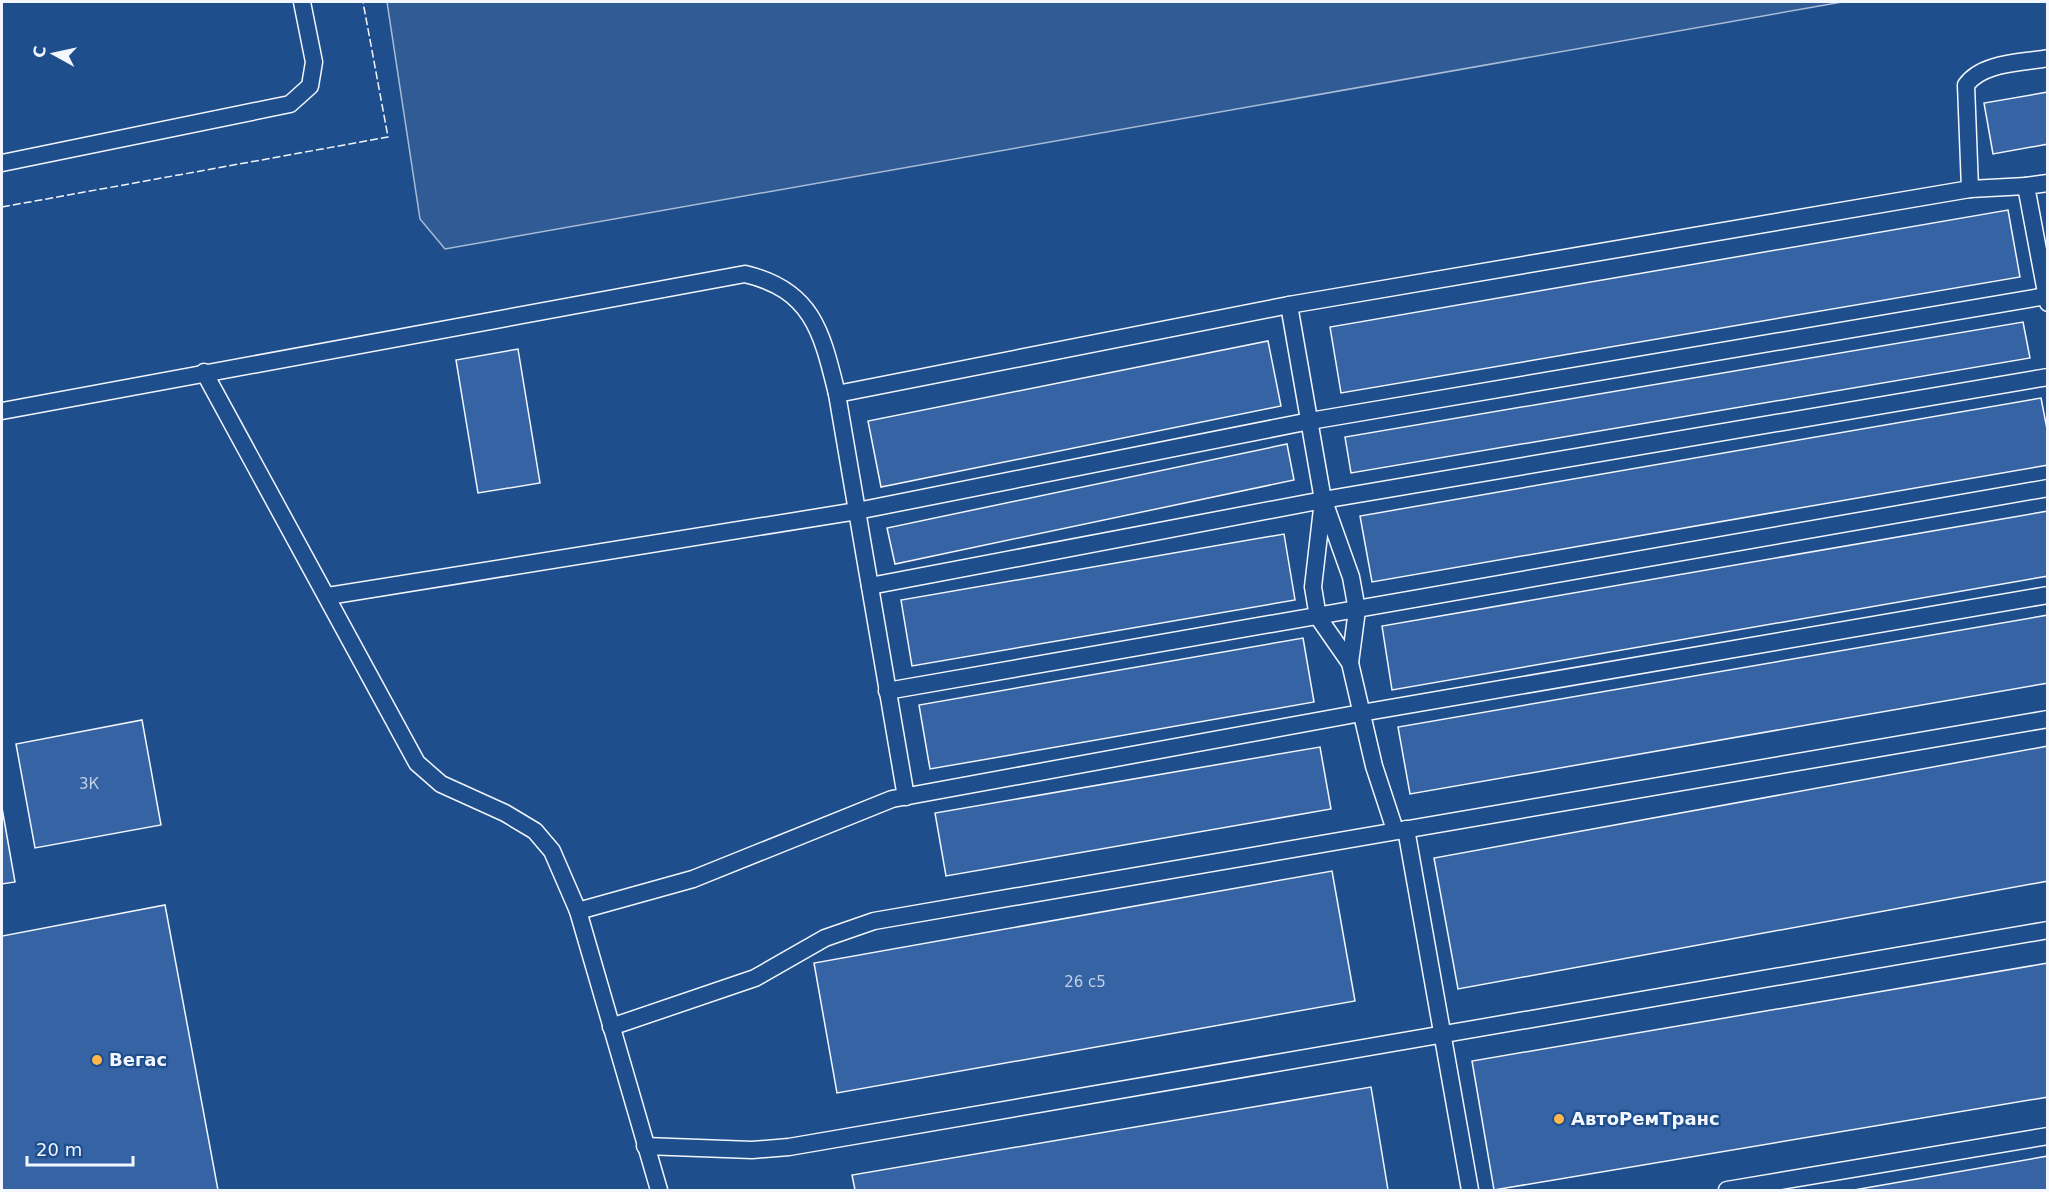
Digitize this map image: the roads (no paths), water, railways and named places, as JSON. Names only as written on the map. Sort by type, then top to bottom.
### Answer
[{"type":"lane","points":[[2,163],[290,104],[310,86],[314,62],[302,2]]},
{"type":"lane","points":[[1970,189],[1966,84],[1973,75],[1984,70],[2048,58]]},
{"type":"lane","points":[[837,394],[1289,305],[1970,189],[2048,183]]},
{"type":"lane","points":[[328,596],[857,511],[1310,421],[2047,299],[2026,186]]},
{"type":"lane","points":[[2,411],[745,274],[765,279],[787,290],[804,305],[817,325],[826,348],[837,394],[906,797]]},
{"type":"lane","points":[[1289,305],[1323,500],[1351,577],[1357,610],[1350,663],[1374,766],[1401,829],[1442,1034],[1470,1191]]},
{"type":"lane","points":[[204,372],[417,763],[441,784],[505,813],[535,831],[552,851],[578,911],[659,1191]]},
{"type":"lane","points":[[870,586],[1323,500],[2048,377]]},
{"type":"lane","points":[[887,691],[2048,488]]},
{"type":"lane","points":[[1323,500],[1313,587],[1318,617],[1350,663]]},
{"type":"lane","points":[[578,911],[693,879],[892,799],[1361,713],[2048,595]]},
{"type":"lane","points":[[611,1027],[755,978],[825,938],[874,921],[2048,719]]},
{"type":"lane","points":[[645,1146],[752,1150],[789,1147],[2048,930]]},
{"type":"lane","points":[[1727,1191],[2048,1136]]},
{"type":"place","name":"Вегас","points":[[97,1060]]},
{"type":"place","name":"АвтоРемТранс","points":[[1559,1119]]}]
